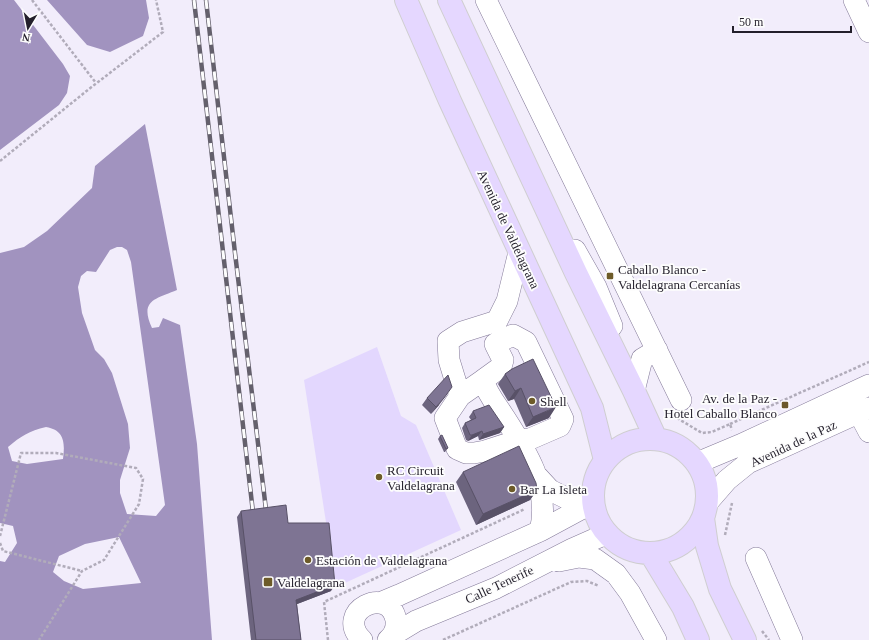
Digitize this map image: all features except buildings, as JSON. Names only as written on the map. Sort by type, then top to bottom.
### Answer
[{"type":"main road","name":"Avenida de Valdelagrana","points":[[406,0],[450,101],[592,408],[605,460]]},
{"type":"main road","points":[[449,0],[547,212],[656,439]]},
{"type":"main road","points":[[705,511],[695,531],[683,543],[668,550],[651,554],[635,552],[619,545],[606,534],[597,519],[592,501],[593,485],[597,472],[605,460],[619,447],[637,440],[656,439],[670,442],[683,449],[697,462],[703,474],[707,488],[705,511],[707,546],[720,589],[749,633]]},
{"type":"main road","points":[[651,554],[687,615],[698,640]]},
{"type":"street","points":[[486,0],[681,400]]},
{"type":"street","points":[[860,1],[869,32]]},
{"type":"street","points":[[460,396],[449,360],[448,341],[462,332],[497,321],[507,301],[519,252]]},
{"type":"street","points":[[507,301],[513,335]]},
{"type":"street","points":[[513,335],[526,342],[562,419],[560,426],[530,439],[519,440],[474,453],[466,453],[457,449],[445,418],[460,396],[501,367],[503,360],[495,344],[513,335]]},
{"type":"street","points":[[634,391],[642,359],[657,350]]},
{"type":"street","points":[[483,380],[486,390],[519,440],[538,477],[543,508],[543,520],[540,531]]},
{"type":"street","name":"Avenida de la Paz","points":[[697,462],[740,445],[869,385]]},
{"type":"street","points":[[864,410],[869,432]]},
{"type":"street","name":"Avenida de la Paz","points":[[705,511],[727,480],[748,463],[864,410]]},
{"type":"street","points":[[538,477],[550,490],[568,499],[592,501]]},
{"type":"street","points":[[380,603],[540,531],[592,501]]},
{"type":"street","name":"Calle Tenerife","points":[[391,638],[416,621],[496,588],[542,564],[606,534]]},
{"type":"street","points":[[542,564],[579,557],[595,559],[616,574],[630,592],[656,640]]},
{"type":"street","points":[[756,558],[792,640]]},
{"type":"street","points":[[357,638],[354,620],[360,608],[373,602],[386,605],[395,616],[396,623],[391,638]]},
{"type":"street","points":[[687,615],[686,628],[688,640]]},
{"type":"path","points":[[32,0],[96,84]]},
{"type":"path","points":[[0,161],[164,32],[156,0]]},
{"type":"path","points":[[730,424],[869,362]]},
{"type":"path","points":[[0,536],[21,453],[56,453],[136,468],[143,479],[139,504],[104,560],[82,571],[38,640]]},
{"type":"path","points":[[328,640],[324,602],[531,506]]},
{"type":"path","points":[[724,542],[728,517]]},
{"type":"path","points":[[0,543],[3,551],[82,571]]},
{"type":"path","points":[[443,640],[570,582],[587,581],[600,586]]},
{"type":"path","points":[[749,633],[769,640]]},
{"type":"shaded area","points":[[0,0],[14,0],[63,64],[70,76],[67,93],[59,105],[0,150]]},
{"type":"shaded area","points":[[47,0],[146,0],[149,18],[143,36],[110,52],[87,45]]},
{"type":"shaded area","points":[[145,124],[177,290],[156,299],[149,306],[147,312],[152,328],[159,327],[163,318],[180,325],[197,444],[212,640],[0,640],[0,561],[5,562],[17,543],[13,526],[0,523],[0,253],[24,247],[47,231],[92,188],[95,166]],"holes":[[[117,247],[122,247],[127,250],[131,262],[165,505],[156,516],[127,514],[120,493],[120,480],[130,448],[128,424],[112,373],[104,359],[95,350],[82,313],[78,287],[81,276],[87,271],[96,272],[110,250]],[[46,427],[57,431],[60,434],[64,443],[63,459],[27,464],[12,461],[8,447],[26,434]],[[119,537],[141,583],[83,589],[64,581],[53,572],[59,556],[85,544]]]},
{"type":"shaded area","name":"RC Circuit Valdelagrana","points":[[377,347],[401,416],[416,425],[461,530],[336,587],[304,380]]},
{"type":"railway","points":[[194,0],[254,521]]},
{"type":"railway","points":[[206,0],[267,518]]},
{"type":"place","name":"Caballo Blanco - Valdelagrana Cercanías","points":[[610,276]]},
{"type":"place","name":"Shell","points":[[532,401]]},
{"type":"place","name":"Av. de la Paz - Hotel Caballo Blanco","points":[[785,405]]},
{"type":"place","name":"RC Circuit Valdelagrana","points":[[379,477]]},
{"type":"place","name":"Bar La Isleta","points":[[512,489]]},
{"type":"place","name":"Estación de Valdelagrana","points":[[308,560]]},
{"type":"place","name":"Valdelagrana","points":[[268,582]]}]
